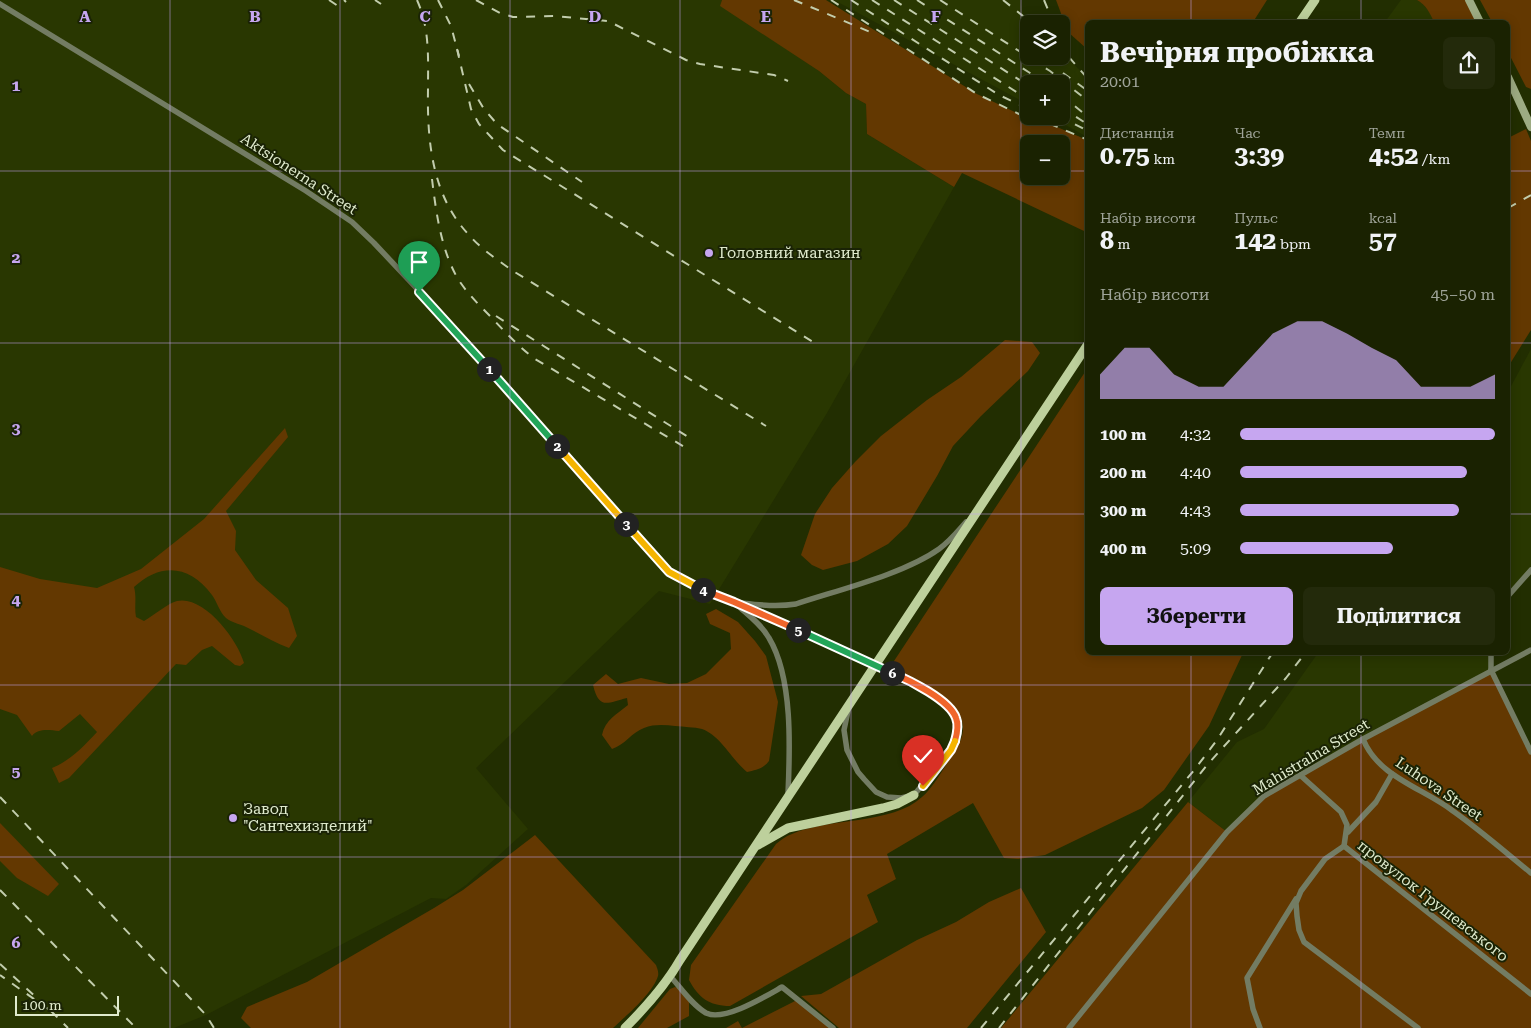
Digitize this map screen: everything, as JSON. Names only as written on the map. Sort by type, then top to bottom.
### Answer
[{"type":"main road","points":[[1301,20],[1315,0]]},
{"type":"main road","points":[[625,1028],[648,1004],[670,976],[1085,349]]},
{"type":"main road","points":[[755,846],[788,828],[883,808],[897,804],[914,795]]},
{"type":"street","points":[[1469,0],[1479,20]]},
{"type":"street","name":"Aktsionerna Street","points":[[0,4],[306,191],[352,222],[438,311],[660,564],[669,572],[698,588],[734,602]]},
{"type":"street","points":[[1510,81],[1531,127]]},
{"type":"street","points":[[734,602],[766,606],[789,605],[897,570],[942,547],[979,508]]},
{"type":"street","points":[[1510,594],[1531,570]]},
{"type":"street","points":[[734,602],[905,678],[946,704],[954,712],[957,721],[956,740],[951,750],[914,795],[901,798],[887,797],[876,792],[858,772],[847,750],[845,720],[850,704]]},
{"type":"street","points":[[734,602],[768,636],[776,651],[781,668],[790,747],[788,796]]},
{"type":"street","name":"Mahistralna Street","points":[[1069,1028],[1226,832],[1264,796],[1363,739],[1531,650]]},
{"type":"street","points":[[1491,655],[1491,670],[1531,752]]},
{"type":"street","name":"Luhova Street","points":[[1363,739],[1368,752],[1392,774],[1452,809],[1531,873]]},
{"type":"street","points":[[1346,835],[1350,828],[1376,802],[1392,774]]},
{"type":"street","points":[[1260,1028],[1253,1009],[1246,978],[1301,891],[1325,859],[1344,846],[1346,835],[1347,825],[1341,812],[1300,775]]},
{"type":"street","name":"провулок Грушевського","points":[[1344,846],[1531,994]]},
{"type":"street","points":[[1301,891],[1296,903],[1299,930],[1304,942],[1418,1028]]},
{"type":"street","points":[[670,976],[694,1002],[705,1012],[712,1015],[728,1013],[782,987],[833,1028]]},
{"type":"shaded area","points":[[0,0],[722,0],[721,5],[819,71],[846,93],[866,104],[867,134],[954,187],[827,413],[710,604],[659,591],[476,768],[528,829],[466,885],[446,899],[431,898],[206,1015],[174,1028],[0,1028]]},
{"type":"shaded area","points":[[722,0],[826,0],[977,94],[1020,114],[1020,125],[1052,125],[1085,139],[1085,230],[962,173],[954,187],[867,134],[866,104],[846,93],[819,71],[720,6]]},
{"type":"shaded area","points":[[834,0],[1020,0],[1024,15],[1020,15],[1020,65],[1070,65],[1070,61],[1085,75],[1085,136],[1066,125],[1070,125],[1070,75],[1020,75],[1020,100]]},
{"type":"shaded area","points":[[1056,0],[1267,0],[1254,20],[1085,20],[1085,47],[1070,34],[1070,15],[1062,15]]},
{"type":"shaded area","points":[[1401,0],[1417,0],[1431,14],[1433,20],[1386,20]]},
{"type":"shaded area","points":[[1417,0],[1469,0],[1479,20],[1433,20]]},
{"type":"shaded area","points":[[1480,0],[1531,0],[1531,89],[1526,87],[1510,56],[1510,20],[1491,20]]},
{"type":"shaded area","points":[[1526,129],[1531,141],[1531,330],[1510,364],[1510,137]]},
{"type":"shaded area","points":[[1005,340],[1032,342],[1040,353],[1028,371],[953,446],[907,526],[888,544],[857,561],[823,570],[812,565],[801,555],[815,514],[832,488],[881,436],[927,400],[961,377]]},
{"type":"shaded area","points":[[1531,349],[1531,570],[1510,594],[1510,388]]},
{"type":"shaded area","points":[[1085,372],[1085,655],[1242,655],[1209,726],[1164,790],[1142,808],[1045,855],[1018,859],[1004,858],[973,803],[887,854],[896,879],[867,895],[878,922],[730,1006],[710,1002],[700,996],[689,980],[691,965],[776,844],[788,836],[807,829],[878,817],[909,806],[931,788],[962,738],[963,723],[958,711],[936,691],[894,668],[894,661]]},
{"type":"shaded area","points":[[285,428],[288,437],[226,511],[236,531],[235,550],[256,580],[288,608],[297,636],[289,648],[233,622],[224,616],[212,595],[203,585],[185,573],[175,570],[165,571],[154,573],[144,579],[134,587],[136,617],[144,621],[177,601],[187,601],[198,605],[218,621],[227,632],[241,653],[244,663],[240,666],[235,665],[212,646],[202,650],[186,665],[176,664],[69,778],[59,783],[52,768],[71,757],[97,732],[80,714],[59,731],[41,731],[34,733],[32,736],[17,715],[0,709],[0,567],[40,579],[97,588],[141,569],[204,519]]},
{"type":"shaded area","points":[[716,609],[738,622],[766,656],[778,702],[767,764],[747,772],[715,737],[699,728],[656,725],[636,732],[621,745],[612,749],[602,735],[606,725],[612,718],[628,705],[627,698],[605,703],[598,698],[593,685],[606,674],[618,684],[641,678],[669,684],[687,683],[706,674],[731,649],[730,633],[710,624],[706,614]]},
{"type":"shaded area","points":[[1317,655],[1491,655],[1491,670],[1227,832],[1188,802],[1237,742],[1264,729]]},
{"type":"shaded area","points":[[1491,670],[1531,752],[1531,1028],[1001,1028],[1188,802],[1227,832],[1264,796]]},
{"type":"shaded area","points":[[0,823],[59,884],[48,896],[17,878],[0,861]]},
{"type":"shaded area","points":[[535,835],[656,965],[658,976],[651,990],[613,1028],[251,1028],[241,1018],[247,1007],[307,982],[463,890]]},
{"type":"shaded area","points":[[1021,888],[1046,932],[967,1028],[839,1028],[801,996],[821,994],[917,940],[956,922],[989,902]]},
{"type":"shaded area","points":[[678,988],[689,1002],[689,1016],[667,1028],[638,1028],[670,989]]},
{"type":"shaded area","points":[[797,1000],[833,1028],[742,1028]]},
{"type":"shaded area","points":[[738,1021],[742,1028],[726,1028]]},
{"type":"railway","points":[[329,0],[341,8]]},
{"type":"railway","points":[[375,0],[381,4]]},
{"type":"railway","points":[[417,0],[426,33],[429,128],[434,167],[447,203],[469,235],[513,271],[766,426]]},
{"type":"railway","points":[[438,0],[451,26],[459,56]]},
{"type":"railway","points":[[476,0],[500,13],[513,17],[554,16],[608,21],[686,60],[700,64],[774,75],[788,81]]},
{"type":"railway","points":[[794,0],[875,34]]},
{"type":"railway","points":[[831,0],[977,94],[1019,114],[1041,120],[1085,139]]},
{"type":"railway","points":[[851,0],[999,95],[1020,105]]},
{"type":"railway","points":[[872,0],[1020,94]]},
{"type":"railway","points":[[894,0],[1020,80]]},
{"type":"railway","points":[[917,0],[1033,75]]},
{"type":"railway","points":[[940,0],[1050,71],[1085,99]]},
{"type":"railway","points":[[1003,0],[1022,15]]},
{"type":"railway","points":[[1044,0],[1050,15]]},
{"type":"railway","points":[[457,49],[471,109],[479,124],[503,150],[818,345]]},
{"type":"railway","points":[[1070,58],[1085,76]]},
{"type":"railway","points":[[1063,73],[1085,89]]},
{"type":"railway","points":[[469,84],[484,109],[497,124],[582,182]]},
{"type":"railway","points":[[1070,102],[1085,114]]},
{"type":"railway","points":[[1070,113],[1084,122]]},
{"type":"railway","points":[[1070,122],[1085,129]]},
{"type":"railway","points":[[432,179],[443,243],[452,268],[465,289],[512,339],[535,359],[688,449]]},
{"type":"railway","points":[[1510,207],[1531,195]]},
{"type":"railway","points":[[496,316],[693,440]]},
{"type":"railway","points":[[981,1028],[1195,769],[1217,740],[1271,655]]},
{"type":"railway","points":[[999,1028],[1207,765],[1286,678],[1304,655]]},
{"type":"railway","points":[[0,797],[206,1015],[214,1028]]},
{"type":"railway","points":[[0,890],[136,1028]]},
{"type":"railway","points":[[0,964],[51,1011],[0,975]]},
{"type":"railway","points":[[51,1011],[68,1028]]},
{"type":"place","name":"Головний магазин","points":[[709,253]]},
{"type":"place","name":"Завод \"Сантехизделий\"","points":[[233,818]]},
{"type":"route","points":[[419,292],[438,311],[669,572],[698,588],[734,602],[905,678],[946,704],[952,710],[957,721],[956,740],[951,750],[923,786]]}]
